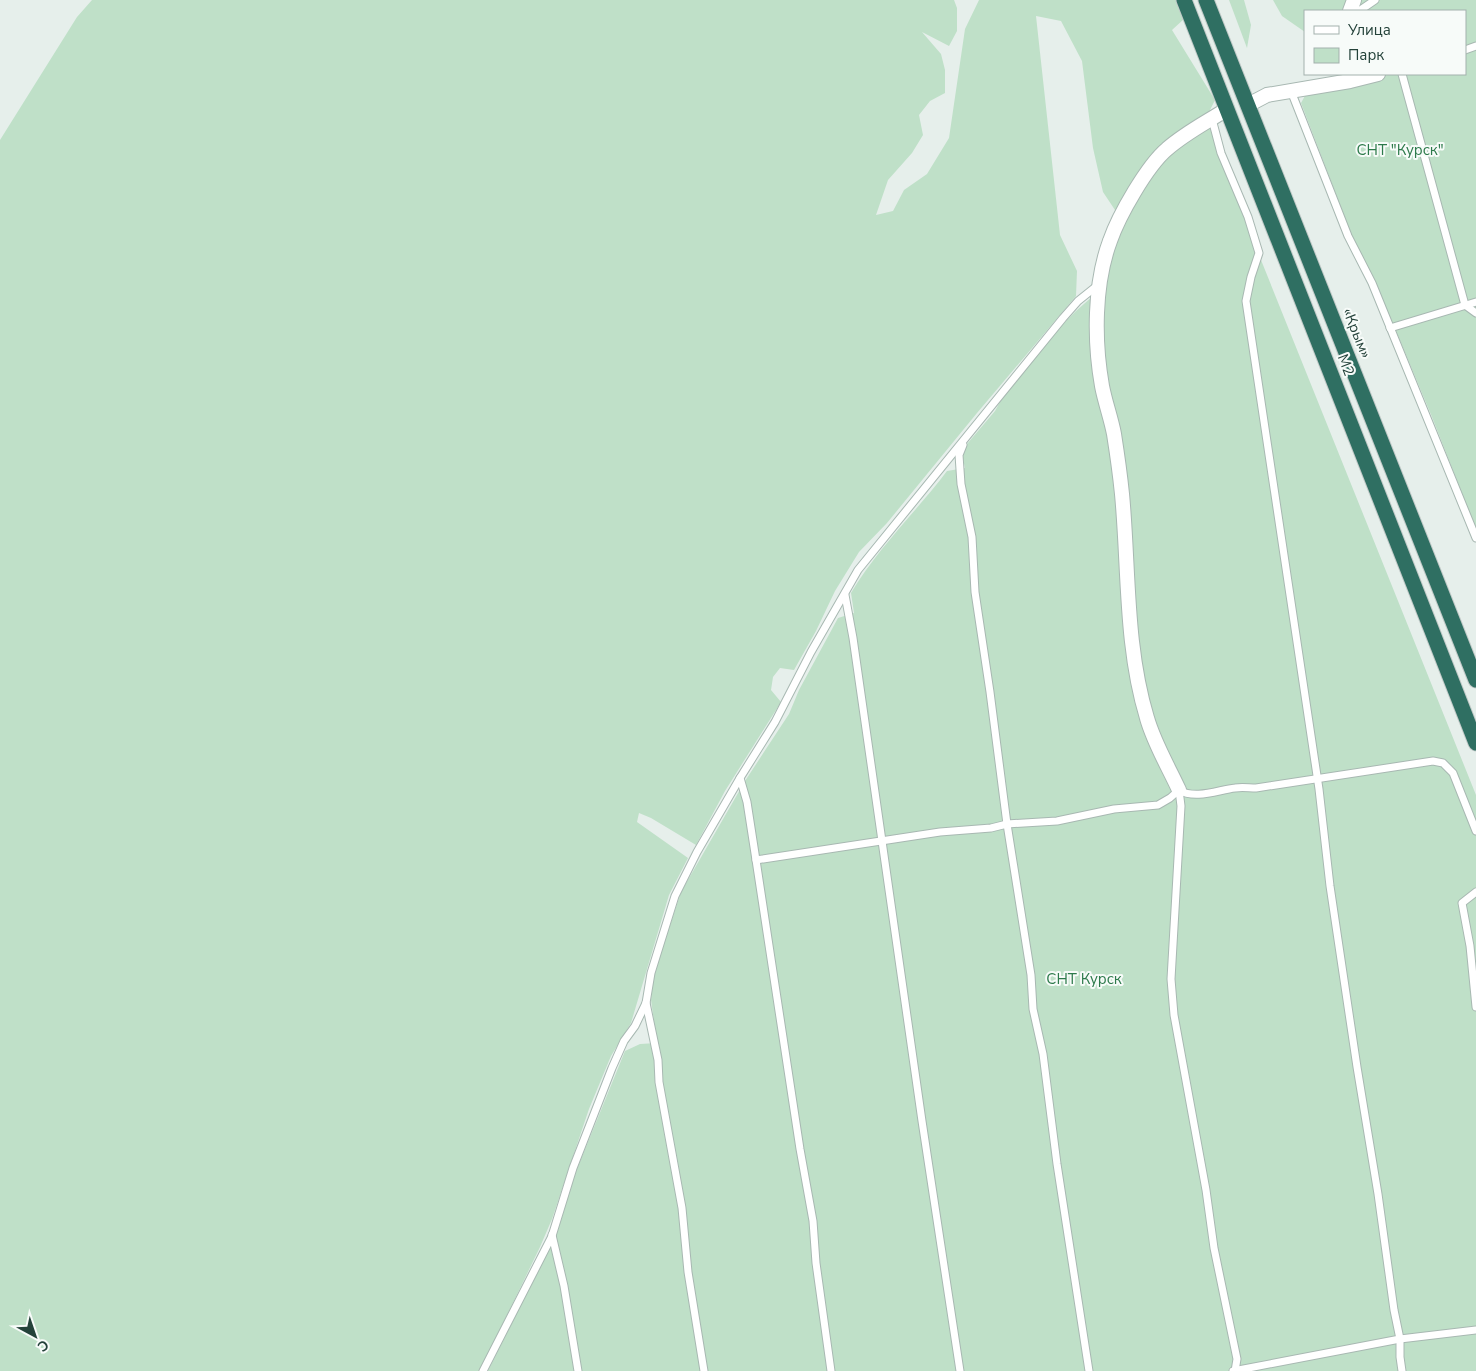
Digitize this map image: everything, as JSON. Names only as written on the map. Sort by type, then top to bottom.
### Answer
[{"type":"highway","name":"М2","points":[[1184,0],[1476,742]]},
{"type":"highway","name":"«Крым»","points":[[1206,0],[1476,680]]},
{"type":"street","points":[[1295,90],[1314,75]]},
{"type":"street","points":[[1248,105],[1267,95],[1374,75]]},
{"type":"street","points":[[1180,790],[1146,718],[1136,673],[1128,601],[1122,492],[1114,434],[1102,385],[1097,329],[1098,286],[1110,240],[1124,210],[1154,162],[1168,148],[1227,109]]},
{"type":"lane","points":[[1360,10],[1375,0]]},
{"type":"lane","points":[[1402,75],[1465,305],[1476,313]]},
{"type":"lane","points":[[1295,90],[1348,236],[1372,283],[1476,538]]},
{"type":"lane","points":[[1212,119],[1221,153],[1248,217],[1259,253],[1246,301],[1317,778],[1330,886],[1400,1339],[1402,1371]]},
{"type":"lane","points":[[483,1371],[552,1235],[573,1168],[612,1068],[624,1041],[635,1026],[646,1003],[651,973],[675,896],[697,852],[775,722],[811,652],[858,570],[1078,301],[1098,286]]},
{"type":"lane","points":[[1390,328],[1476,302]]},
{"type":"lane","points":[[965,438],[958,455],[961,484],[972,537],[975,592],[992,702],[1007,824],[1031,975],[1033,1009],[1043,1054],[1057,1164],[1089,1371]]},
{"type":"lane","points":[[844,595],[853,638],[960,1371]]},
{"type":"lane","points":[[1180,790],[1185,794],[1200,794],[1236,788],[1256,788],[1433,761],[1443,763],[1453,773],[1476,830]]},
{"type":"lane","points":[[740,778],[747,802],[812,1221],[830,1371]]},
{"type":"lane","points":[[756,860],[940,832],[991,828],[1007,824],[1057,821],[1114,809],[1158,805],[1180,790]]},
{"type":"lane","points":[[1180,790],[1182,806],[1171,979],[1174,1015],[1206,1190],[1217,1266],[1237,1359],[1235,1371],[1400,1339],[1476,1330]]},
{"type":"lane","points":[[1476,892],[1462,903],[1470,946],[1476,1007]]},
{"type":"lane","points":[[646,1003],[658,1060],[659,1082],[682,1208],[688,1272],[704,1371]]},
{"type":"lane","points":[[552,1235],[564,1286],[578,1371]]},
{"type":"green space","points":[[92,0],[954,0],[957,8],[957,31],[949,46],[922,32],[941,54],[945,70],[945,93],[930,101],[919,115],[923,135],[912,153],[888,180],[876,215],[893,211],[904,190],[927,174],[949,138],[965,29],[979,0],[1177,0],[1184,19],[1172,30],[1215,100],[1208,114],[1175,134],[1151,158],[1117,213],[1103,192],[1093,148],[1082,61],[1061,21],[1036,16],[1060,235],[1077,271],[1076,296],[887,523],[859,552],[835,591],[816,631],[794,670],[780,668],[773,677],[771,690],[781,702],[725,791],[696,845],[651,818],[639,813],[637,822],[688,858],[669,895],[631,1023],[611,1056],[589,1109],[552,1219],[480,1371],[0,1371],[0,140],[77,17]]},
{"type":"green space","points":[[1229,0],[1244,0],[1251,25],[1247,48]]},
{"type":"green space","name":"СНТ \"Курск\"","points":[[1273,0],[1476,0],[1476,529],[1391,319],[1352,236],[1301,103],[1312,83],[1353,75],[1466,75],[1466,10],[1304,10],[1304,31],[1282,16]]},
{"type":"green space","name":"СНТ Курск","points":[[1209,125],[1218,153],[1476,795],[1476,1371],[488,1371],[558,1230],[575,1174],[625,1051],[640,1044],[657,1043],[651,1000],[653,977],[681,892],[745,781],[789,714],[799,690],[838,618],[854,613],[851,593],[873,561],[947,471],[965,468],[962,454],[967,444],[1061,326],[1102,288],[1110,254],[1124,223],[1159,164],[1177,147]]}]
